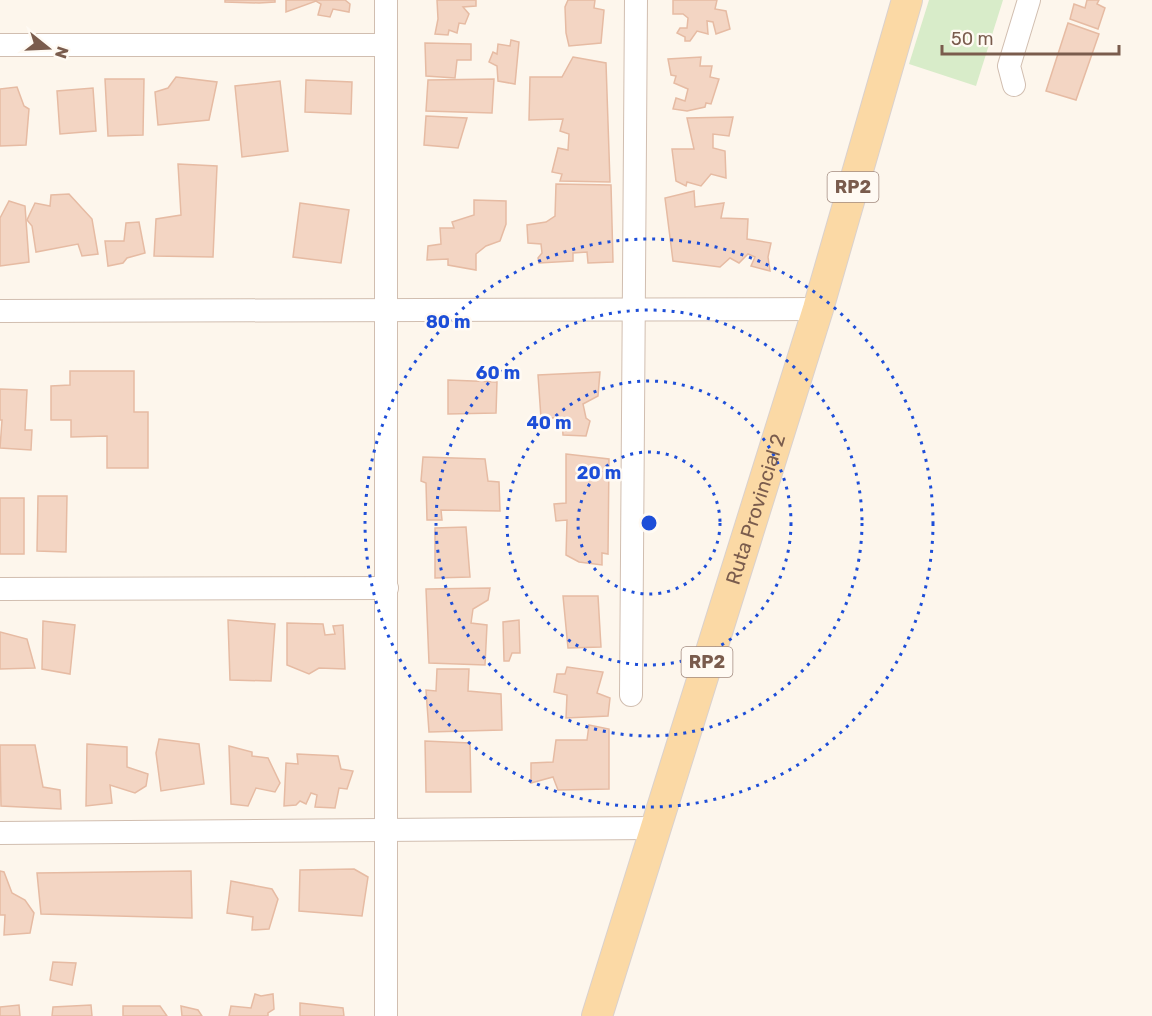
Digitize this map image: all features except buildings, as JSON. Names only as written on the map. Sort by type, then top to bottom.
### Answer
[{"type":"main road","name":"Ruta Provincial 2","points":[[597,1016],[818,309],[907,0]]},
{"type":"street","points":[[386,0],[386,1016]]},
{"type":"street","points":[[631,695],[636,0]]},
{"type":"street","points":[[1014,86],[1009,66],[1029,0]]},
{"type":"street","points":[[0,45],[386,45]]},
{"type":"street","points":[[0,311],[818,309]]},
{"type":"street","points":[[0,589],[387,588]]},
{"type":"street","points":[[0,833],[655,828]]},
{"type":"green space","points":[[929,0],[1003,0],[976,86],[909,64]]}]
